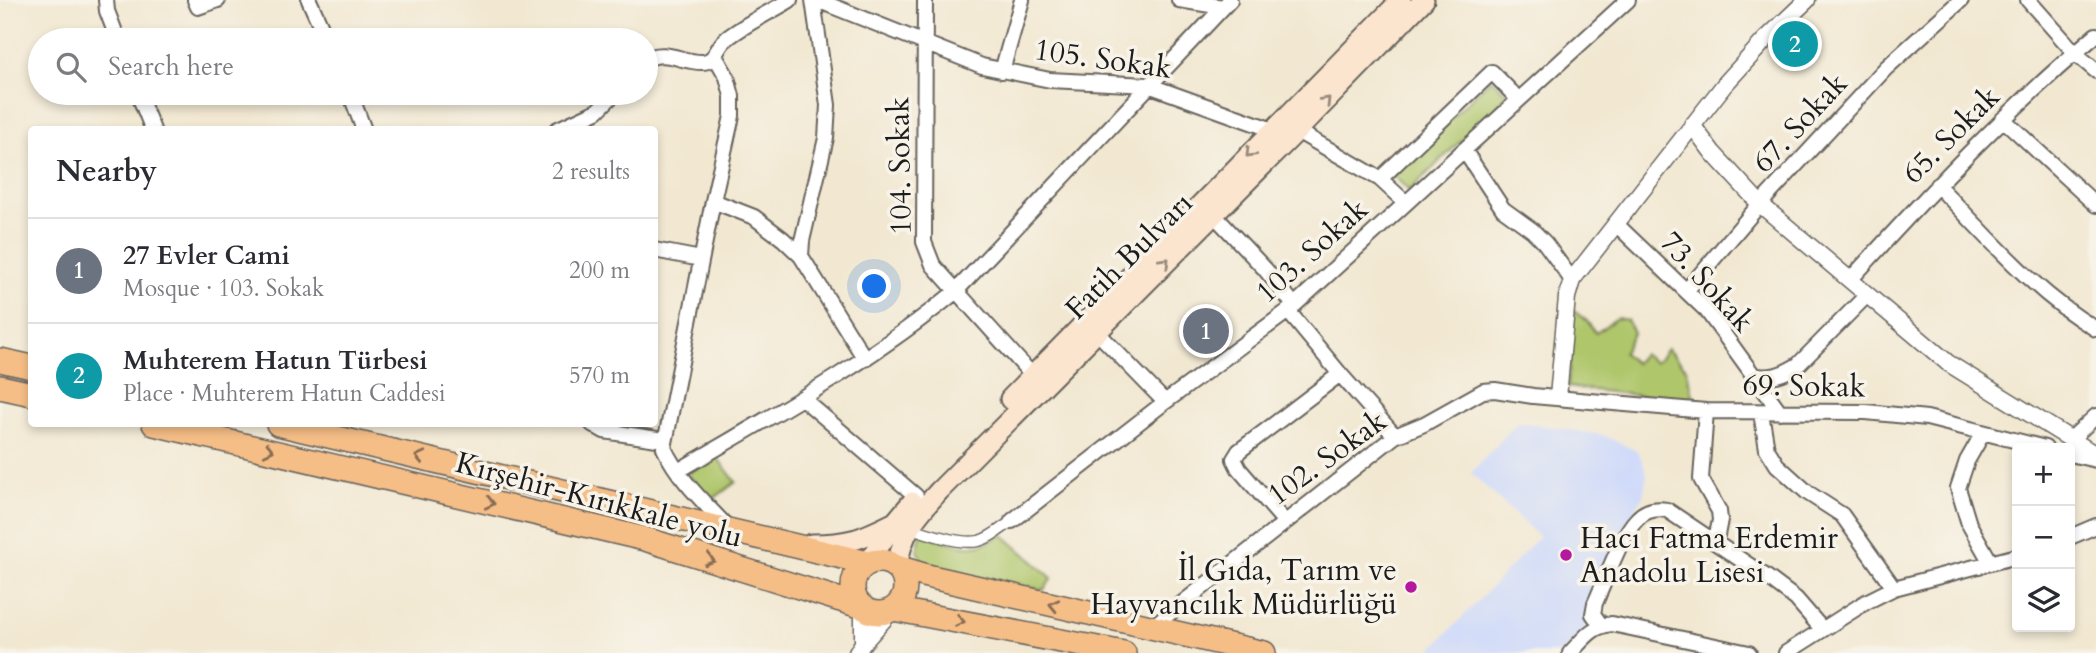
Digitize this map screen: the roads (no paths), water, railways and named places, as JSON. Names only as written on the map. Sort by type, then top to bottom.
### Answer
[{"type":"highway","points":[[0,360],[28,366]]},
{"type":"highway","points":[[0,387],[28,393]]},
{"type":"highway","name":"Kırşehir-Kırıkkale yolu","points":[[168,427],[645,540],[863,607]]},
{"type":"highway","points":[[291,427],[868,563],[883,561],[927,576],[1264,653]]},
{"type":"highway","points":[[868,563],[861,568],[853,583],[857,600],[863,607],[877,613],[893,608],[904,597],[902,573],[897,567]]},
{"type":"highway","points":[[893,608],[1124,653]]},
{"type":"main road","name":"Fatih Bulvarı","points":[[897,567],[902,543],[902,524],[916,496],[1401,0]]},
{"type":"main road","name":"Fatih Bulvarı","points":[[868,563],[902,524],[939,491],[1424,0]]},
{"type":"main road","points":[[790,544],[845,544],[902,524],[911,557],[927,576]]},
{"type":"street","points":[[106,0],[113,28]]},
{"type":"street","points":[[197,4],[218,0]]},
{"type":"street","points":[[309,0],[322,28]]},
{"type":"street","points":[[658,56],[703,62],[715,56],[724,41],[790,0]]},
{"type":"street","points":[[801,256],[802,241],[826,138],[828,105],[815,0]]},
{"type":"street","name":"105. Sokak","points":[[815,0],[982,66],[1050,80],[1148,85],[1273,130]]},
{"type":"street","name":"104. Sokak","points":[[925,0],[925,242],[933,264],[955,292],[1032,375]]},
{"type":"street","points":[[1002,71],[1022,0]]},
{"type":"street","points":[[1179,0],[1226,4]]},
{"type":"street","name":"103. Sokak","points":[[1012,521],[1291,308],[1628,0]]},
{"type":"street","points":[[1558,397],[1567,297],[1572,279],[1692,125],[1757,48],[1807,0]]},
{"type":"street","name":"67. Sokak","points":[[1687,290],[1760,204],[1886,68],[1961,0]]},
{"type":"street","points":[[2028,0],[2075,53],[2096,71]]},
{"type":"street","points":[[678,471],[865,359],[915,325],[955,292],[1226,4]]},
{"type":"street","name":"65. Sokak","points":[[1850,280],[1937,185],[2003,119],[2096,35]]},
{"type":"street","points":[[715,56],[727,77],[732,96],[732,116],[664,448],[692,490],[730,530]]},
{"type":"street","points":[[1381,179],[1492,72],[1518,99]]},
{"type":"street","points":[[143,105],[151,126]]},
{"type":"street","points":[[355,105],[362,126]]},
{"type":"street","points":[[565,126],[597,111],[603,105]]},
{"type":"street","points":[[2003,119],[2096,205]]},
{"type":"street","points":[[1692,125],[1713,153],[1760,204],[1948,363],[2066,443]]},
{"type":"street","points":[[1297,131],[1381,179],[1406,203]]},
{"type":"street","points":[[1464,150],[1503,209],[1545,243],[1572,279]]},
{"type":"street","points":[[1937,185],[2043,292],[2096,329]]},
{"type":"street","points":[[713,201],[754,217],[801,256],[865,359]]},
{"type":"street","points":[[1213,214],[1265,269],[1340,374],[1395,436]]},
{"type":"street","name":"73. Sokak","points":[[1616,224],[1707,311],[1780,412]]},
{"type":"street","points":[[658,251],[701,260]]},
{"type":"street","points":[[1752,375],[1774,377],[1798,366],[1867,295]]},
{"type":"street","points":[[1096,331],[1165,402]]},
{"type":"street","points":[[1284,521],[1234,459],[1239,451],[1340,374]]},
{"type":"street","name":"102. Sokak","points":[[1152,627],[1395,436],[1424,424],[1483,391],[1558,397]]},
{"type":"street","name":"69. Sokak","points":[[1558,397],[1706,411],[1879,413],[1927,418],[2024,443]]},
{"type":"street","points":[[802,398],[916,496]]},
{"type":"street","points":[[1706,411],[1701,479],[1719,511],[1720,520],[1717,535],[1710,538]]},
{"type":"street","points":[[1761,412],[1767,449],[1777,465],[1808,493],[1842,514],[1894,588]]},
{"type":"street","points":[[2073,443],[2096,416]]},
{"type":"street","points":[[597,427],[604,431],[664,440]]},
{"type":"street","points":[[1983,433],[1967,461],[1958,488],[1969,524],[1991,563]]},
{"type":"street","points":[[2075,448],[2096,455]]},
{"type":"street","points":[[2075,449],[2096,460]]},
{"type":"street","points":[[1601,625],[1593,614],[1595,603],[1627,532],[1637,517],[1657,509],[1667,510],[1768,578],[1796,599],[1822,629]]},
{"type":"street","points":[[902,524],[964,542],[979,541],[1012,521]]},
{"type":"street","points":[[2075,535],[2096,526]]},
{"type":"street","points":[[1786,653],[1866,602],[1894,588],[2012,557]]},
{"type":"street","points":[[860,648],[863,607]]},
{"type":"street","points":[[860,648],[893,608]]},
{"type":"street","points":[[1570,653],[1592,630],[1601,625],[1612,624],[1749,653]]},
{"type":"place","name":"Muhterem Hatun Türbesi","points":[[1795,44]]},
{"type":"place","name":"27 Evler Cami","points":[[1206,331]]},
{"type":"place","name":"Hacı Fatma Erdemir Anadolu Lisesi","points":[[1566,555]]},
{"type":"place","name":"İl Gıda, Tarım ve Hayvancılık Müdürlüğü","points":[[1411,587]]}]
